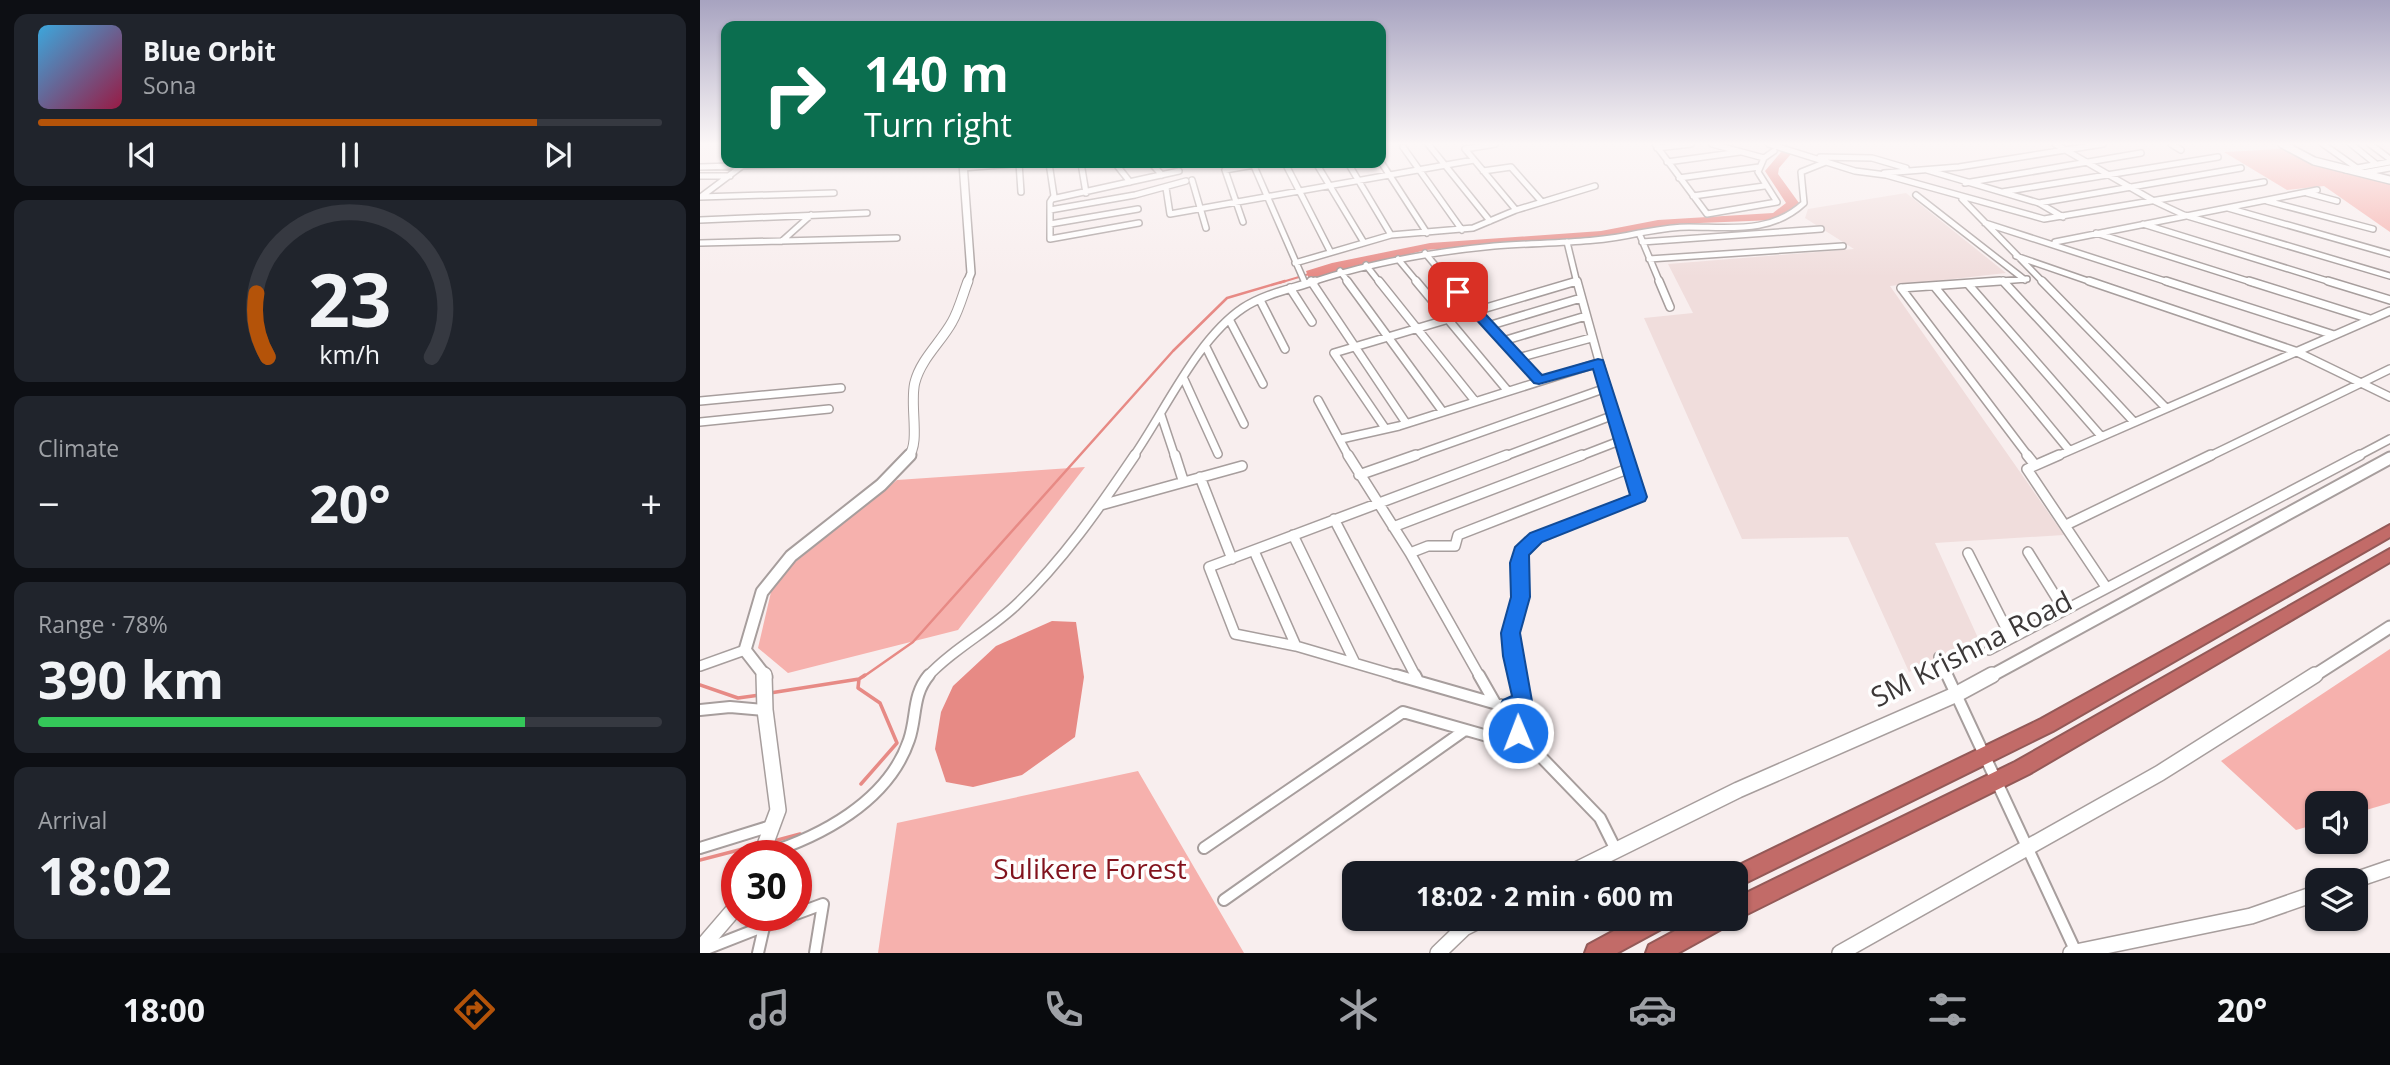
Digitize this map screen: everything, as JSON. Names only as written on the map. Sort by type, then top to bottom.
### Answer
[{"type":"highway","points":[[1748,871],[2047,725],[2390,530]]},
{"type":"highway","points":[[1748,903],[1996,780],[2390,555]]},
{"type":"highway","points":[[1596,953],[1635,931]]},
{"type":"highway","points":[[1657,953],[1696,931]]},
{"type":"street","points":[[745,650],[762,593],[791,556],[881,485],[912,453],[915,434],[911,405],[915,380],[930,352],[953,321],[971,273],[965,188]]},
{"type":"street","points":[[1051,188],[1051,239],[1139,223]]},
{"type":"street","points":[[1085,188],[1086,193]]},
{"type":"street","points":[[1052,199],[1104,188]]},
{"type":"street","points":[[1049,210],[1163,188]]},
{"type":"street","points":[[1166,188],[1170,214],[1313,188]]},
{"type":"street","points":[[1193,188],[1206,228]]},
{"type":"street","points":[[1231,188],[1243,222]]},
{"type":"street","points":[[1263,188],[1296,266],[1356,346],[1406,424]]},
{"type":"street","points":[[1330,188],[1363,241]]},
{"type":"street","points":[[1363,188],[1391,235]]},
{"type":"street","points":[[1398,188],[1427,233]]},
{"type":"street","points":[[1432,188],[1462,230]]},
{"type":"street","points":[[1463,188],[1490,221]]},
{"type":"street","points":[[1498,188],[1516,210]]},
{"type":"street","points":[[1530,188],[1542,202]]},
{"type":"street","points":[[1296,266],[1330,250],[1363,241],[1391,235],[1462,230],[1516,210],[1590,188]]},
{"type":"street","points":[[1687,188],[1707,214],[1777,202],[1766,188]]},
{"type":"street","points":[[1693,196],[1746,188]]},
{"type":"street","points":[[807,840],[821,833],[867,798],[896,768],[909,740],[915,699],[921,684],[1035,588],[1101,505],[1183,377],[1229,319],[1260,300],[1340,271],[1425,253],[1614,239],[1671,227],[1766,225],[1796,213],[1804,203],[1803,188]]},
{"type":"street","points":[[1932,188],[2044,219],[2227,188]]},
{"type":"street","points":[[1988,188],[2039,203],[2063,217]]},
{"type":"street","points":[[2002,192],[2023,188]]},
{"type":"street","points":[[2039,203],[2127,188]]},
{"type":"street","points":[[2131,188],[2184,215],[2390,276]]},
{"type":"street","points":[[2052,243],[2317,190]]},
{"type":"street","points":[[1297,191],[1330,250]]},
{"type":"street","points":[[700,198],[834,192]]},
{"type":"street","points":[[2304,192],[2337,201]]},
{"type":"street","points":[[1916,195],[2025,279]]},
{"type":"street","points":[[1961,197],[2165,407]]},
{"type":"street","points":[[2264,200],[2373,229]]},
{"type":"street","points":[[2225,208],[2390,254]]},
{"type":"street","points":[[1050,224],[1138,209]]},
{"type":"street","points":[[700,220],[867,213]]},
{"type":"street","points":[[782,241],[811,215]]},
{"type":"street","points":[[1985,223],[2334,335]]},
{"type":"street","points":[[2140,224],[2390,300]]},
{"type":"street","points":[[1642,242],[1821,229]]},
{"type":"street","points":[[1639,233],[1670,307]]},
{"type":"street","points":[[2096,233],[2370,320]]},
{"type":"street","points":[[700,243],[897,238]]},
{"type":"street","points":[[1567,242],[1605,388],[1614,415],[1622,440],[1639,497],[1536,538],[1521,552],[1518,563],[1521,591],[1511,640],[1522,701],[1510,706],[1495,703],[1296,646],[1235,634],[1209,567],[1614,415]]},
{"type":"street","points":[[1649,260],[1843,246]]},
{"type":"street","points":[[1425,253],[1474,311],[1539,380]]},
{"type":"street","points":[[2016,256],[2295,351],[2390,397]]},
{"type":"street","points":[[1398,259],[1507,390]]},
{"type":"street","points":[[1366,265],[1475,401]]},
{"type":"street","points":[[1340,271],[1443,412]]},
{"type":"street","points":[[2035,465],[1901,288],[2038,279]]},
{"type":"street","points":[[1385,428],[1334,353],[1577,281]]},
{"type":"street","points":[[2003,281],[2134,422]]},
{"type":"street","points":[[1968,284],[2101,436]]},
{"type":"street","points":[[1934,286],[2069,450]]},
{"type":"street","points":[[1290,288],[1312,322]]},
{"type":"street","points":[[1488,326],[1581,298]]},
{"type":"street","points":[[1260,300],[1285,349]]},
{"type":"street","points":[[2106,587],[2027,469],[2390,311]]},
{"type":"street","points":[[1503,341],[1586,316]]},
{"type":"street","points":[[1229,319],[1263,384]]},
{"type":"street","points":[[1518,358],[1591,338]]},
{"type":"street","points":[[1206,347],[1244,424]]},
{"type":"street","points":[[1341,439],[1406,424],[1598,363]]},
{"type":"street","points":[[2066,525],[2390,369]]},
{"type":"street","points":[[1183,377],[1218,454]]},
{"type":"street","points":[[700,401],[841,388]]},
{"type":"street","points":[[1359,475],[1605,388]]},
{"type":"street","points":[[1318,400],[1359,475],[1410,552],[1495,703]]},
{"type":"street","points":[[700,422],[829,409]]},
{"type":"street","points":[[1161,415],[1184,480]]},
{"type":"street","points":[[1989,650],[2390,439]]},
{"type":"street","points":[[1393,527],[1622,440]]},
{"type":"street","name":"SM Krishna Road","points":[[1594,861],[1738,790],[1956,694],[2390,458]]},
{"type":"street","points":[[1101,505],[1241,466]]},
{"type":"street","points":[[1410,552],[1428,546],[1455,545],[1458,535],[1630,468]]},
{"type":"street","points":[[1200,477],[1232,559]]},
{"type":"street","points":[[1334,519],[1418,681]]},
{"type":"street","points":[[1293,536],[1355,663]]},
{"type":"street","points":[[1254,551],[1296,646]]},
{"type":"street","points":[[2028,552],[2064,610]]},
{"type":"street","points":[[1968,553],[2011,638]]},
{"type":"street","points":[[1840,953],[2160,773],[2390,627]]},
{"type":"street","points":[[700,666],[745,650]]},
{"type":"street","points":[[745,650],[766,677],[765,709],[778,810],[767,840]]},
{"type":"street","points":[[1939,657],[2073,952],[2251,916],[2305,897]]},
{"type":"street","points":[[1510,706],[1518,733],[1600,818],[1611,834],[1616,850]]},
{"type":"street","points":[[700,710],[730,707],[765,709]]},
{"type":"street","points":[[1204,848],[1403,712],[1533,749]]},
{"type":"street","points":[[1224,900],[1465,730]]},
{"type":"street","points":[[700,848],[772,826]]},
{"type":"street","points":[[2368,876],[2390,868]]},
{"type":"street","points":[[812,908],[823,904],[815,953]]},
{"type":"street","points":[[700,950],[721,925]]},
{"type":"street","points":[[700,950],[753,931]]},
{"type":"street","points":[[758,953],[763,931]]},
{"type":"street","points":[[1438,953],[1461,931]]},
{"type":"shaded area","points":[[1776,188],[1788,188],[1799,203],[1797,207],[1774,220],[1675,224],[1605,236],[1426,250],[1309,279],[1306,271],[1430,243],[1601,231],[1658,220],[1773,213],[1786,203]]},
{"type":"shaded area","points":[[1906,193],[2006,273],[1890,286],[2064,535],[1935,543],[1978,638],[1909,672],[1848,537],[1742,539],[1644,318],[1693,313],[1668,264],[1854,249],[1805,218],[1808,209]]},
{"type":"shaded area","points":[[1052,621],[1076,622],[1084,677],[1075,737],[1022,775],[973,787],[946,782],[935,749],[941,712],[953,686],[996,646]]},
{"type":"green space","points":[[2328,188],[2390,188],[2390,232]]},
{"type":"green space","points":[[1085,467],[958,630],[788,673],[758,648],[771,592],[794,563],[897,480]]},
{"type":"green space","points":[[2390,649],[2390,803],[2368,809],[2368,791],[2305,791],[2305,827],[2296,830],[2221,761]]},
{"type":"green space","name":"Sulikere Forest","points":[[1138,771],[1244,953],[878,953],[897,823]]},
{"type":"waterway","points":[[1279,283],[1309,274]]},
{"type":"waterway","points":[[863,677],[913,642],[1173,351],[1227,298],[1285,281]]},
{"type":"waterway","points":[[859,679],[865,675]]},
{"type":"waterway","points":[[770,693],[859,679]]},
{"type":"waterway","points":[[859,679],[858,688],[880,703],[897,743],[861,784]]},
{"type":"waterway","points":[[700,685],[738,698],[760,695]]},
{"type":"waterway","points":[[778,840],[800,834]]},
{"type":"waterway","points":[[700,860],[721,855]]},
{"type":"route","points":[[1458,292],[1539,380],[1598,363],[1639,497],[1630,503],[1536,538],[1521,552],[1518,563],[1521,597],[1511,633],[1512,656],[1522,694],[1522,701],[1510,706],[1518,733]]}]
